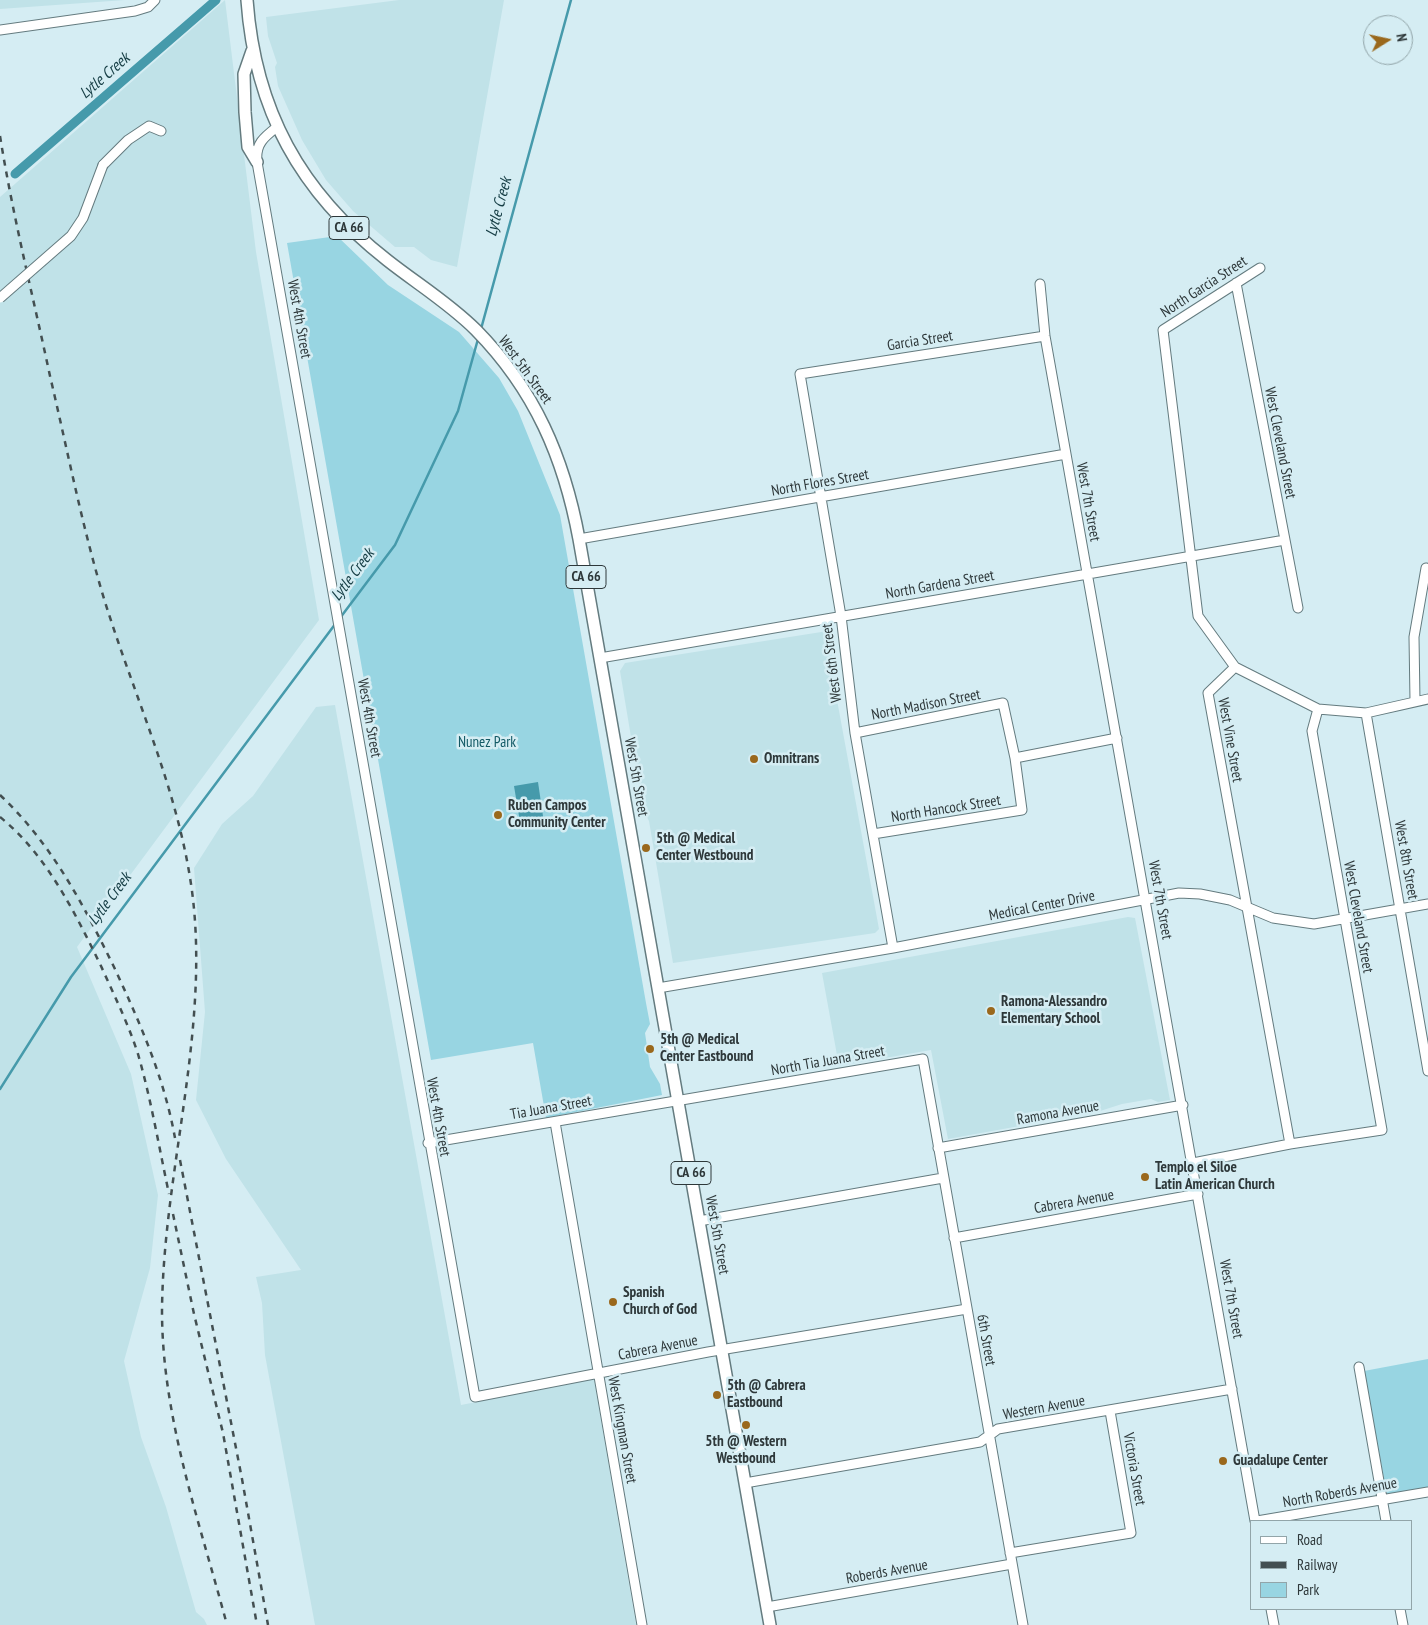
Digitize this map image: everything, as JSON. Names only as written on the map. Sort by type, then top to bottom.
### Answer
[{"type":"main road","name":"CA 66","points":[[247,0],[252,51],[263,90],[277,127]]},
{"type":"main road","points":[[252,51],[244,74],[245,112],[248,147],[257,162]]},
{"type":"main road","name":"West 5th Street","points":[[277,127],[293,158],[332,211],[387,261],[448,304],[502,358],[539,413],[551,438],[571,496],[770,1625]]},
{"type":"street","points":[[0,30],[135,11],[148,7],[155,0]]},
{"type":"street","points":[[0,298],[71,236],[83,218],[103,165],[128,140],[149,126],[160,131]]},
{"type":"street","points":[[257,162],[256,148],[259,142],[277,127]]},
{"type":"street","name":"West 4th Street","points":[[257,162],[453,1279]]},
{"type":"street","name":"North Garcia Street","points":[[1190,555],[1162,330],[1260,268]]},
{"type":"street","name":"West Cleveland Street","points":[[1236,283],[1298,608]]},
{"type":"street","name":"West 7th Street","points":[[1040,284],[1045,336],[1147,900],[1256,1520]]},
{"type":"street","name":"Garcia Street","points":[[800,374],[1045,336]]},
{"type":"street","name":"West 6th Street","points":[[800,374],[841,616],[855,733],[893,948]]},
{"type":"street","name":"North Flores Street","points":[[579,539],[1066,454]]},
{"type":"street","name":"North Gardena Street","points":[[600,658],[1285,540]]},
{"type":"street","points":[[1190,555],[1198,616],[1236,667],[1318,709],[1366,713],[1428,699]]},
{"type":"street","points":[[1415,701],[1414,637],[1426,568]]},
{"type":"street","name":"West Vine Street","points":[[1236,667],[1208,693],[1290,1144]]},
{"type":"street","name":"North Madison Street","points":[[855,733],[1003,703],[1015,758]]},
{"type":"street","name":"West Cleveland Street","points":[[1290,1144],[1382,1130],[1312,731],[1318,709]]},
{"type":"street","name":"West 8th Street","points":[[1366,713],[1426,1045],[1428,1071]]},
{"type":"street","points":[[1015,758],[1117,738]]},
{"type":"street","name":"North Hancock Street","points":[[874,834],[1022,810],[1015,758]]},
{"type":"street","name":"Medical Center Drive","points":[[658,988],[893,948],[1179,894],[1200,894],[1230,900],[1273,918],[1293,923],[1314,924],[1428,904]]},
{"type":"street","name":"North Tia Juana Street","points":[[678,1101],[923,1059]]},
{"type":"street","name":"6th Street","points":[[923,1059],[1023,1625]]},
{"type":"street","name":"Tia Juana Street","points":[[428,1143],[678,1101]]},
{"type":"street","name":"Ramona Avenue","points":[[938,1148],[1183,1105]]},
{"type":"street","name":"West Kingman Street","points":[[554,1122],[642,1625]]},
{"type":"street","points":[[1193,1163],[1290,1144]]},
{"type":"street","points":[[699,1221],[944,1178]]},
{"type":"street","name":"Cabrera Avenue","points":[[954,1238],[1198,1194]]},
{"type":"street","name":"Cabrera Avenue","points":[[453,1279],[475,1397],[722,1351],[967,1309]]},
{"type":"street","points":[[1359,1367],[1386,1520]]},
{"type":"street","name":"Western Avenue","points":[[745,1483],[980,1442],[998,1430],[1232,1389]]},
{"type":"street","name":"Victoria Street","points":[[1010,1553],[1131,1532],[1110,1411]]},
{"type":"street","name":"North Roberds Avenue","points":[[1261,1520],[1382,1498],[1428,1492]]},
{"type":"street","name":"Roberds Avenue","points":[[767,1607],[1012,1564]]},
{"type":"street","points":[[1271,1610],[1274,1625]]},
{"type":"street","points":[[1400,1610],[1403,1625]]},
{"type":"shaded area","points":[[0,0],[125,0],[0,9]]},
{"type":"shaded area","points":[[225,0],[256,252],[319,620],[77,947],[131,1074],[158,1195],[150,1268],[124,1361],[141,1437],[166,1507],[196,1612],[204,1619],[207,1625],[0,1625],[0,197]]},
{"type":"shaded area","points":[[399,0],[504,0],[457,267],[431,260],[414,247],[395,247],[353,211],[326,180],[302,140],[278,86],[275,67],[277,63],[268,36],[266,17]]},
{"type":"shaded area","points":[[834,630],[836,652],[833,678],[879,929],[875,933],[673,963],[649,821],[643,809],[620,671],[625,663]]},
{"type":"shaded area","points":[[335,705],[461,1405],[594,1379],[636,1625],[315,1625],[265,1355],[262,1303],[256,1277],[301,1270],[226,1159],[196,1100],[205,1012],[194,868],[222,824],[253,796],[316,707]]},
{"type":"shaded area","points":[[538,782],[544,823],[521,828],[514,786]]},
{"type":"shaded area","name":"Ramona-Alessandro Elementary School","points":[[1128,917],[1135,918],[1170,1100],[1158,1102],[1151,1099],[1122,1104],[1097,1112],[948,1139],[931,1050],[839,1066],[822,973]]},
{"type":"green space","name":"Nunez Park","points":[[337,236],[388,285],[459,332],[499,378],[518,411],[560,515],[650,1024],[645,1033],[650,1067],[660,1084],[662,1095],[546,1118],[533,1043],[431,1060],[287,243]]},
{"type":"green space","points":[[1428,1359],[1428,1488],[1387,1495],[1364,1371]]},
{"type":"waterway","name":"Lytle Creek","points":[[15,174],[216,0]]},
{"type":"waterway","name":"Lytle Creek","points":[[481,329],[571,0]]},
{"type":"waterway","name":"Lytle Creek","points":[[340,618],[395,545],[458,411],[478,339]]},
{"type":"waterway","name":"Lytle Creek","points":[[0,1089],[71,977],[336,623]]},
{"type":"railway","points":[[0,136],[23,256],[87,538],[102,592],[175,809],[191,884],[196,937],[195,990],[185,1098],[164,1258],[162,1311],[168,1391],[175,1430],[184,1470],[227,1625]]},
{"type":"railway","points":[[0,795],[19,814],[51,854],[78,898],[114,967],[158,1072],[175,1138]]},
{"type":"railway","points":[[0,817],[17,832],[46,867],[81,926],[116,998],[143,1071],[169,1194]]},
{"type":"railway","points":[[180,1160],[242,1479],[268,1625]]},
{"type":"railway","points":[[173,1214],[194,1314],[223,1433],[257,1625]]},
{"type":"place","name":"Omnitrans","points":[[754,759]]},
{"type":"place","name":"Ruben Campos Community Center","points":[[498,815]]},
{"type":"place","name":"5th @ Medical Center Westbound","points":[[646,848]]},
{"type":"place","name":"Ramona-Alessandro Elementary School","points":[[991,1011]]},
{"type":"place","name":"5th @ Medical Center Eastbound","points":[[650,1049]]},
{"type":"place","name":"Templo el Siloe Latin American Church","points":[[1145,1177]]},
{"type":"place","name":"Spanish Church of God","points":[[613,1302]]},
{"type":"place","name":"5th @ Cabrera Eastbound","points":[[717,1395]]},
{"type":"place","name":"5th @ Western Westbound","points":[[746,1425]]},
{"type":"place","name":"Guadalupe Center","points":[[1223,1461]]}]
